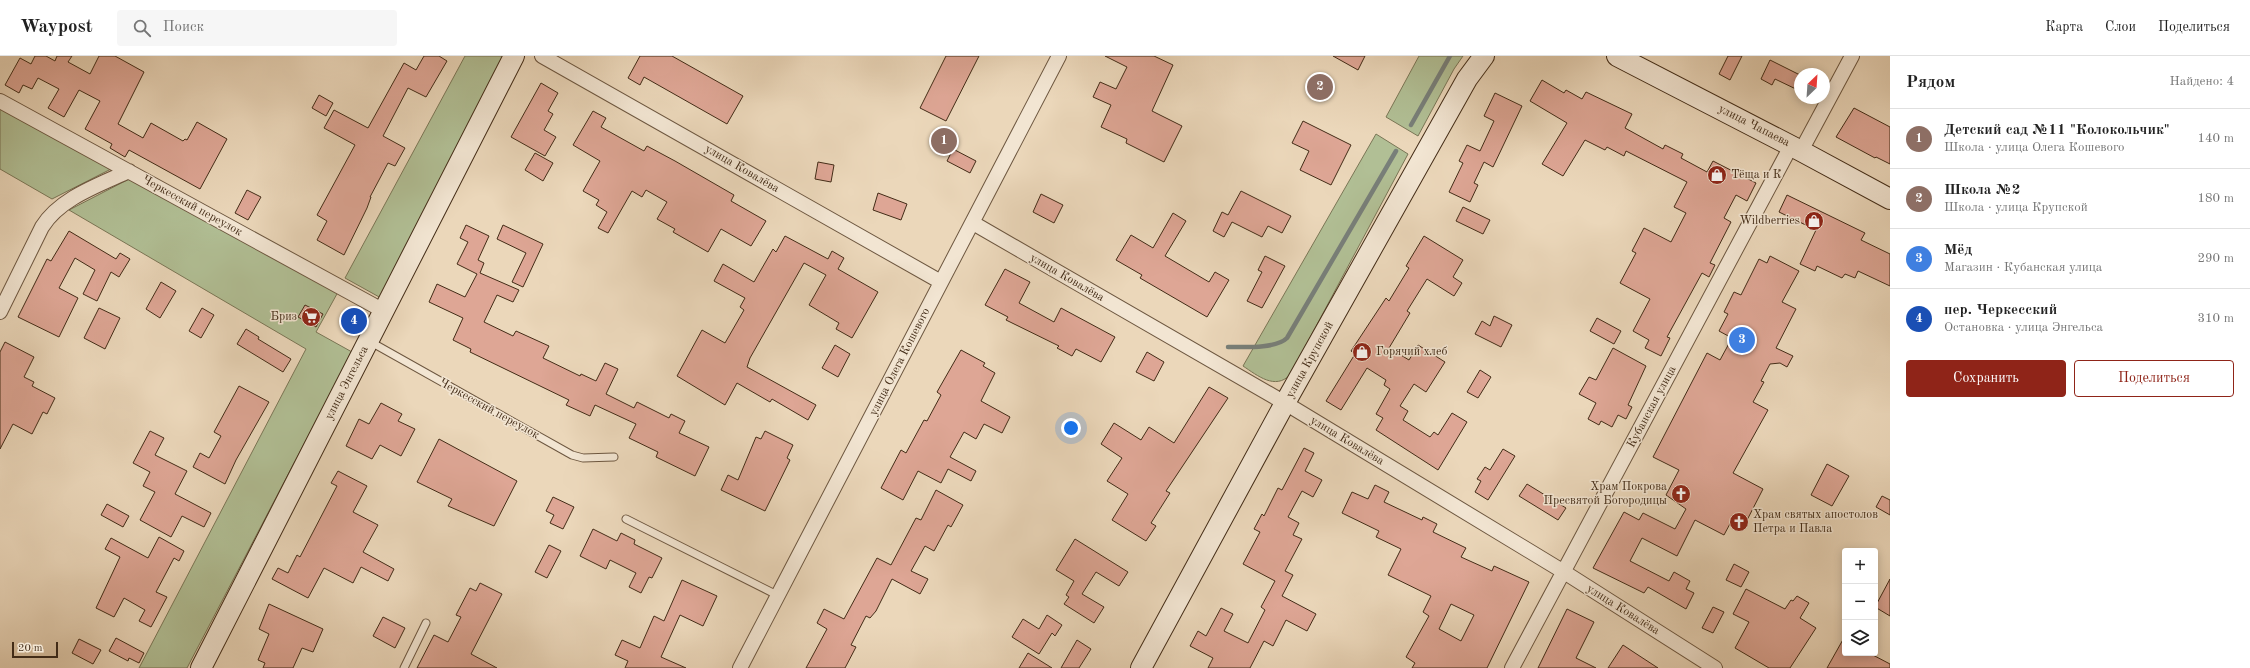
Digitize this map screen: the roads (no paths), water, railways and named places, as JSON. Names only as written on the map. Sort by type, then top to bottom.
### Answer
[{"type":"street","name":"улица Энгельса","points":[[201,668],[514,56]]},
{"type":"street","name":"улица Ковалёва","points":[[542,56],[941,282]]},
{"type":"street","name":"улица Олега Кошевого","points":[[740,668],[941,282],[973,224],[1059,56]]},
{"type":"street","name":"улица Крупской","points":[[1141,668],[1285,403],[1467,79],[1484,56]]},
{"type":"street","name":"улица Чапаева","points":[[1617,56],[1796,148],[1890,199]]},
{"type":"street","name":"Кубанская улица","points":[[1512,668],[1796,148],[1852,56]]},
{"type":"street","name":"Черкесский переулок","points":[[0,101],[384,311]]},
{"type":"street","points":[[0,312],[42,227],[51,215],[68,202],[129,171]]},
{"type":"street","name":"улица Ковалёва","points":[[973,224],[1285,403],[1564,572],[1715,668]]},
{"type":"lane","name":"Черкесский переулок","points":[[369,341],[572,455],[583,458],[614,457]]},
{"type":"lane","points":[[626,520],[778,596]]},
{"type":"lane","points":[[404,668],[426,623]]},
{"type":"waterway","points":[[1411,125],[1450,56]]},
{"type":"waterway","points":[[1228,347],[1267,346],[1282,342],[1287,338],[1396,151]]},
{"type":"place","name":"Школа №2","points":[[1320,87]]},
{"type":"place","name":"Детский сад №11 \"Колокольчик\"","points":[[944,141]]},
{"type":"place","name":"Тёща и К","points":[[1717,175]]},
{"type":"place","name":"Wildberries","points":[[1814,221]]},
{"type":"place","name":"Бриз","points":[[311,317]]},
{"type":"place","name":"пер. Черкесский","points":[[354,321]]},
{"type":"place","name":"Мёд","points":[[1742,340]]},
{"type":"place","name":"Горячий хлеб","points":[[1362,352]]},
{"type":"place","name":"Храм Покрова Пресвятой Богородицы","points":[[1681,494]]},
{"type":"place","name":"Храм святых апостолов Петра и Павла","points":[[1739,522]]}]
